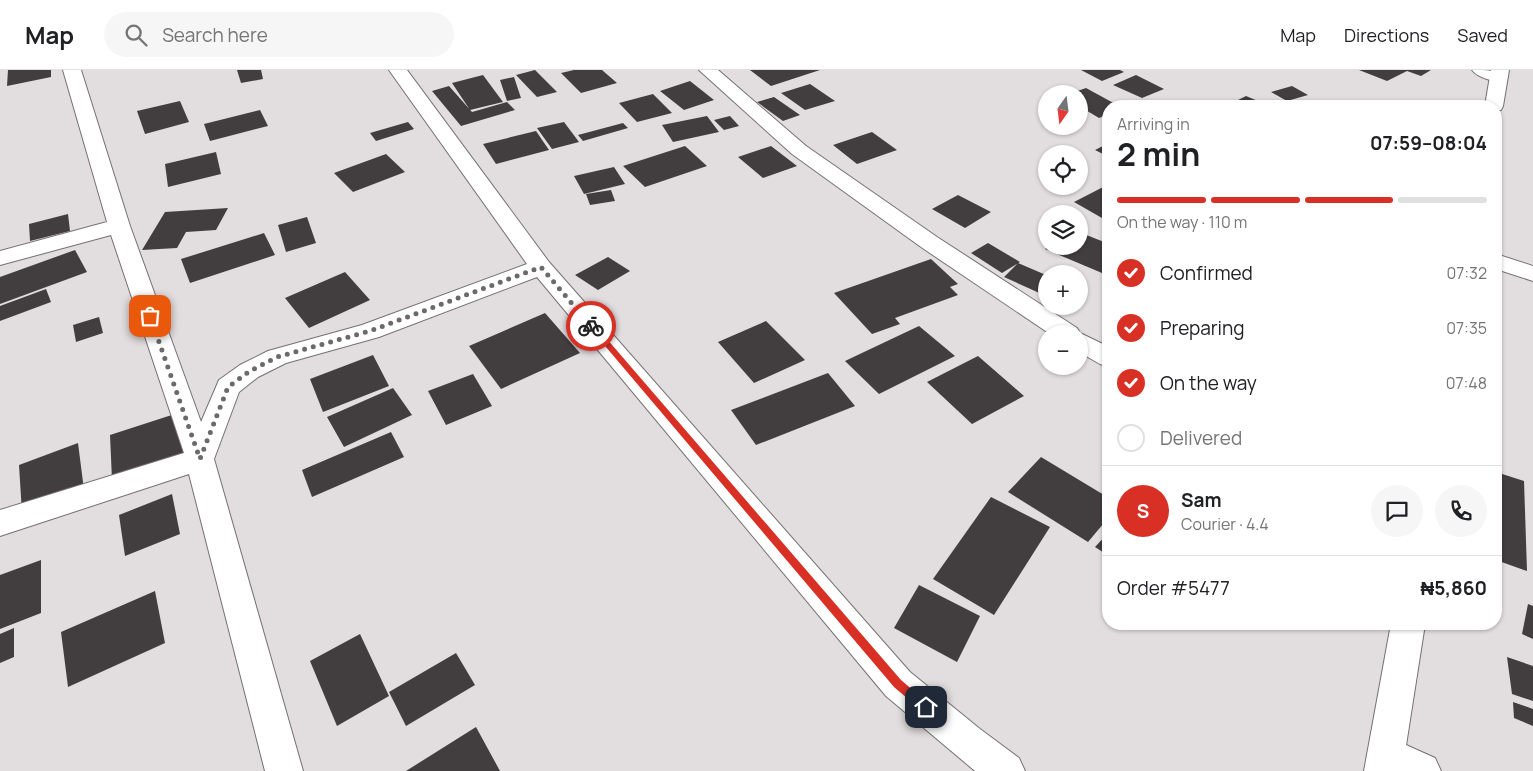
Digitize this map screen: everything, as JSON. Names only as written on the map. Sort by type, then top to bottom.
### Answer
[{"type":"street","points":[[72,70],[119,226],[200,459],[284,771]]},
{"type":"street","points":[[398,70],[541,267],[898,684],[967,742],[1006,771]]},
{"type":"street","points":[[708,70],[799,150],[930,242],[1054,325]]},
{"type":"street","points":[[1481,70],[1500,74],[1495,100]]},
{"type":"street","points":[[0,258],[119,226]]},
{"type":"street","points":[[1502,263],[1533,274]]},
{"type":"street","points":[[200,459],[228,387],[250,371],[277,357],[370,331],[541,267]]},
{"type":"street","points":[[1088,346],[1102,354]]},
{"type":"street","points":[[0,522],[200,459]]},
{"type":"street","points":[[1407,630],[1384,763],[1422,771]]},
{"type":"building","points":[[8,70],[51,70],[51,77],[7,86]]},
{"type":"building","points":[[237,70],[261,70],[263,79],[241,83]]},
{"type":"building","points":[[535,70],[557,92],[537,97],[516,75]]},
{"type":"building","points":[[574,70],[602,70],[617,83],[581,93],[561,73]]},
{"type":"building","points":[[750,70],[820,70],[771,86]]},
{"type":"building","points":[[1081,70],[1120,70],[1124,72],[1102,81]]},
{"type":"building","points":[[1359,70],[1431,70],[1421,76],[1407,71],[1387,81]]},
{"type":"building","points":[[483,75],[503,102],[470,110],[452,83]]},
{"type":"building","points":[[1136,75],[1164,89],[1142,98],[1113,85]]},
{"type":"building","points":[[514,77],[521,98],[507,101],[500,80]]},
{"type":"building","points":[[690,81],[714,100],[684,110],[660,91]]},
{"type":"building","points":[[810,84],[835,101],[805,110],[781,93]]},
{"type":"building","points":[[449,86],[472,112],[507,102],[515,110],[461,126],[432,91]]},
{"type":"building","points":[[1292,86],[1308,95],[1285,100],[1271,92]]},
{"type":"building","points":[[1088,89],[1108,100],[1102,100],[1102,117],[1099,118],[1088,111]]},
{"type":"building","points":[[653,94],[672,113],[637,122],[619,103]]},
{"type":"building","points":[[1246,96],[1256,100],[1238,100]]},
{"type":"building","points":[[774,97],[800,115],[783,121],[757,102]]},
{"type":"building","points":[[180,101],[189,122],[145,134],[137,111]]},
{"type":"building","points":[[260,110],[268,126],[210,141],[204,124]]},
{"type":"building","points":[[707,116],[719,132],[673,142],[662,125]]},
{"type":"building","points":[[730,116],[739,126],[724,130],[714,120]]},
{"type":"building","points":[[408,122],[414,129],[376,141],[370,133]]},
{"type":"building","points":[[564,122],[579,142],[552,149],[537,128]]},
{"type":"building","points":[[623,123],[628,128],[583,141],[578,135]]},
{"type":"building","points":[[536,131],[549,150],[496,164],[483,144]]},
{"type":"building","points":[[872,132],[897,150],[857,164],[833,145]]},
{"type":"building","points":[[685,146],[707,166],[645,187],[623,166]]},
{"type":"building","points":[[771,146],[797,166],[763,178],[738,157]]},
{"type":"building","points":[[1102,146],[1102,154],[1095,150]]},
{"type":"building","points":[[216,152],[221,174],[168,187],[165,164]]},
{"type":"building","points":[[386,154],[405,172],[353,192],[334,173]]},
{"type":"building","points":[[614,167],[625,184],[584,194],[574,176]]},
{"type":"building","points":[[1102,188],[1102,218],[1088,210],[1088,205],[1079,205],[1074,202]]},
{"type":"building","points":[[611,190],[615,201],[590,205],[586,194]]},
{"type":"building","points":[[958,195],[991,212],[965,228],[932,209]]},
{"type":"building","points":[[228,208],[216,230],[186,232],[177,248],[142,250],[165,212]]},
{"type":"building","points":[[68,214],[70,231],[30,241],[29,224]]},
{"type":"building","points":[[307,217],[316,243],[286,252],[278,225]]},
{"type":"building","points":[[264,233],[275,255],[190,283],[181,259]]},
{"type":"building","points":[[1088,236],[1102,241],[1102,273],[1088,267],[1088,265],[1083,265],[1059,255],[1088,255]]},
{"type":"building","points":[[988,243],[1020,262],[1002,273],[971,253]]},
{"type":"building","points":[[75,250],[87,272],[0,304],[0,277]]},
{"type":"building","points":[[608,257],[630,271],[598,290],[575,275]]},
{"type":"building","points":[[931,259],[958,284],[950,287],[958,295],[895,318],[900,324],[872,334],[834,293]]},
{"type":"building","points":[[1018,263],[1038,272],[1038,292],[1004,277]]},
{"type":"building","points":[[345,272],[370,300],[309,328],[285,298]]},
{"type":"building","points":[[46,289],[51,302],[0,321],[0,306]]},
{"type":"building","points":[[545,313],[580,353],[501,389],[469,346]]},
{"type":"building","points":[[99,317],[103,333],[76,342],[73,325]]},
{"type":"building","points":[[766,321],[805,360],[754,383],[718,342]]},
{"type":"building","points":[[919,326],[955,356],[879,394],[845,361]]},
{"type":"building","points":[[373,355],[389,386],[323,412],[310,379]]},
{"type":"building","points":[[978,356],[1024,396],[972,424],[927,382]]},
{"type":"building","points":[[828,373],[855,406],[756,445],[731,410]]},
{"type":"building","points":[[473,374],[492,406],[446,425],[428,391]]},
{"type":"building","points":[[393,388],[412,415],[344,447],[327,417]]},
{"type":"building","points":[[181,412],[186,455],[112,480],[110,435]]},
{"type":"building","points":[[391,432],[404,457],[312,497],[302,470]]},
{"type":"building","points":[[78,443],[84,490],[22,513],[19,465]]},
{"type":"building","points":[[1041,457],[1102,494],[1102,525],[1088,542],[1008,492]]},
{"type":"building","points":[[1502,474],[1524,481],[1527,571],[1502,562]]},
{"type":"building","points":[[172,494],[180,534],[125,556],[119,515]]},
{"type":"building","points":[[991,497],[1050,527],[994,615],[933,579]]},
{"type":"building","points":[[1102,540],[1102,552],[1095,547]]},
{"type":"building","points":[[41,560],[41,613],[0,629],[0,575]]},
{"type":"building","points":[[919,585],[980,616],[957,662],[894,628]]},
{"type":"building","points":[[155,591],[165,643],[68,687],[61,632]]},
{"type":"building","points":[[1528,604],[1533,606],[1533,639],[1522,634]]},
{"type":"building","points":[[14,628],[14,657],[0,663],[0,634]]},
{"type":"building","points":[[360,634],[389,696],[337,726],[310,661]]},
{"type":"building","points":[[456,653],[475,685],[406,726],[389,692]]},
{"type":"building","points":[[1507,657],[1533,666],[1533,701],[1512,694]]},
{"type":"building","points":[[1513,702],[1533,709],[1533,726],[1514,718]]},
{"type":"building","points":[[476,727],[500,771],[406,771]]},
{"type":"way so far","points":[[150,316],[200,459],[228,387],[250,371],[277,357],[370,331],[541,267],[591,326]]},
{"type":"route","points":[[591,326],[898,684],[926,707]]}]
